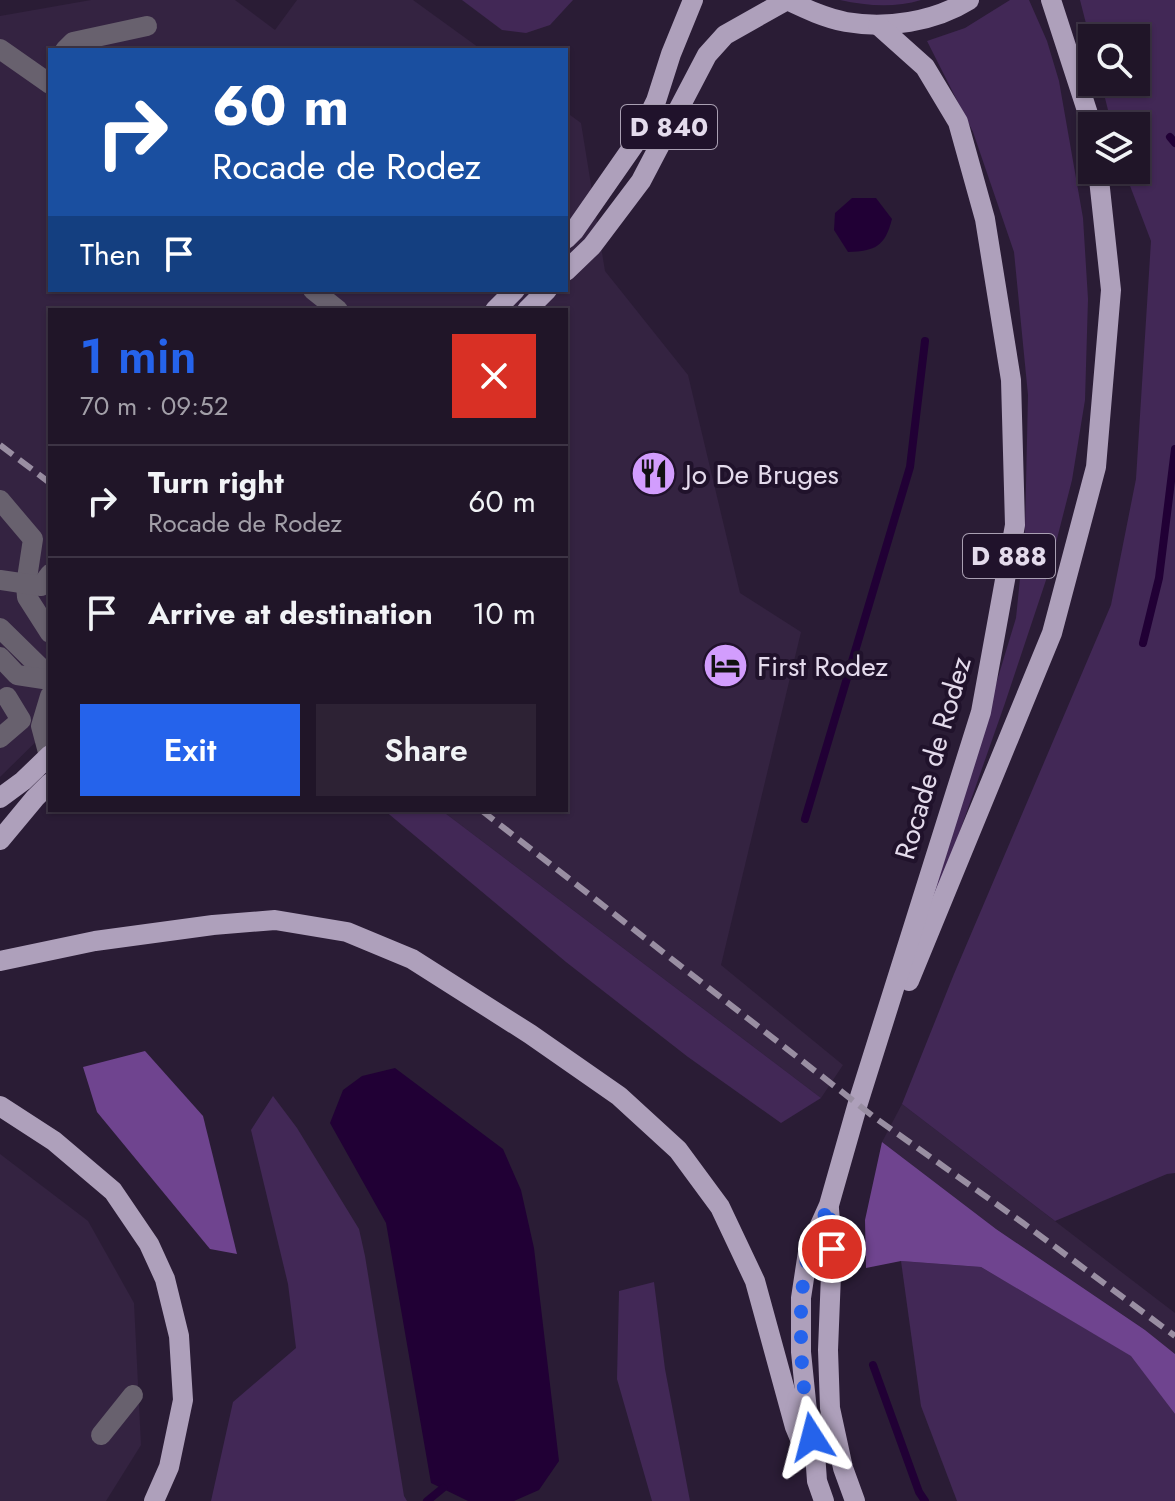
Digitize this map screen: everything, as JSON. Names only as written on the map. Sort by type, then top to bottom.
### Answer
[{"type":"main road","name":"D 840","points":[[568,237],[636,142],[656,101],[693,0]]},
{"type":"main road","name":"D 840","points":[[568,269],[592,246],[641,181],[707,55],[725,35],[787,0]]},
{"type":"main road","points":[[787,0],[846,22],[878,25],[923,19],[969,0]]},
{"type":"main road","points":[[1051,0],[1087,112]]},
{"type":"main road","name":"Rocade de Rodez","points":[[824,1501],[817,1481],[801,1352],[801,1298],[808,1252],[829,1205],[981,712],[1015,525],[1011,380],[981,205],[958,122],[925,67],[878,25]]},
{"type":"main road","name":"Rocade de Rodez","points":[[858,1103],[1052,633],[1096,467],[1111,290],[1100,184]]},
{"type":"main road","points":[[497,308],[513,292]]},
{"type":"main road","points":[[529,308],[545,292]]},
{"type":"main road","points":[[0,798],[48,758]]},
{"type":"main road","points":[[0,840],[48,785]]},
{"type":"main road","points":[[0,961],[109,939],[275,920],[347,932],[412,959],[530,1034],[619,1096],[678,1150],[720,1207],[755,1281],[795,1427],[817,1481]]},
{"type":"main road","points":[[0,1106],[54,1141],[113,1191],[149,1244],[165,1279],[179,1336],[183,1400],[169,1467],[154,1501]]},
{"type":"main road","name":"Rocade de Rodez","points":[[829,1205],[832,1249],[828,1350],[830,1408],[843,1468],[855,1501]]},
{"type":"lane","points":[[67,48],[73,42],[147,26]]},
{"type":"lane","points":[[0,49],[47,75]]},
{"type":"lane","points":[[316,292],[336,308]]},
{"type":"lane","points":[[0,500],[33,539],[42,585]]},
{"type":"lane","points":[[0,564],[42,585]]},
{"type":"lane","points":[[0,580],[42,585]]},
{"type":"lane","points":[[42,585],[27,597],[48,630]]},
{"type":"lane","points":[[0,628],[48,678]]},
{"type":"lane","points":[[0,657],[17,675],[48,680]]},
{"type":"lane","points":[[0,738],[21,720],[4,694],[48,681]]},
{"type":"lane","points":[[48,703],[41,726],[48,749]]},
{"type":"lane","points":[[101,1435],[133,1395]]},
{"type":"shaded area","points":[[91,0],[235,0],[275,30],[297,0],[413,0],[479,48],[48,48],[48,292],[568,292],[568,113],[581,123],[605,271],[688,375],[740,593],[801,632],[721,965],[843,1065],[821,1098],[444,812],[568,812],[568,308],[48,308],[48,730],[0,777],[0,16]]},
{"type":"shaded area","points":[[462,0],[573,0],[550,25],[526,33],[502,30]]},
{"type":"shaded area","points":[[840,0],[921,0],[881,5]]},
{"type":"shaded area","points":[[1010,0],[1029,0],[1047,41],[1059,81],[1083,218],[1088,299],[1085,400],[1072,480],[1048,574],[954,848],[918,941],[1016,618],[1025,529],[1028,395],[1014,252],[973,132],[927,41],[965,28]]},
{"type":"shaded area","points":[[1080,0],[1175,0],[1175,1173],[1055,1221],[902,1104],[1111,605],[1136,479],[1151,241],[1129,184],[1150,184],[1150,112],[1108,112],[1104,96],[1150,96],[1150,24],[1086,24]]},
{"type":"shaded area","points":[[852,198],[876,198],[892,219],[878,245],[848,252],[834,230],[835,213]]},
{"type":"shaded area","points":[[386,812],[444,812],[821,1098],[781,1123],[688,1057],[566,962]]},
{"type":"shaded area","points":[[145,1051],[203,1116],[237,1254],[210,1249],[97,1112],[83,1067]]},
{"type":"shaded area","points":[[395,1068],[503,1149],[521,1190],[534,1248],[559,1461],[539,1490],[514,1501],[468,1501],[431,1483],[386,1223],[330,1123],[343,1090],[362,1076]]},
{"type":"shaded area","points":[[273,1096],[297,1128],[359,1229],[407,1501],[211,1501],[233,1402],[296,1348],[288,1284],[251,1130]]},
{"type":"shaded area","points":[[902,1104],[1175,1313],[1175,1354],[1145,1330],[996,1229],[882,1142]]},
{"type":"shaded area","points":[[882,1142],[996,1229],[1145,1330],[1175,1354],[1175,1414],[1131,1356],[981,1267],[901,1261],[866,1268],[865,1220]]},
{"type":"shaded area","points":[[0,1154],[88,1221],[134,1303],[141,1445],[106,1501],[0,1501]]},
{"type":"shaded area","points":[[901,1261],[981,1267],[1132,1356],[1175,1414],[1175,1501],[957,1501],[921,1406]]},
{"type":"shaded area","points":[[654,1282],[665,1369],[690,1501],[652,1501],[617,1379],[619,1291]]},
{"type":"waterway","points":[[1170,137],[1175,143]]},
{"type":"waterway","points":[[805,819],[910,467],[925,341]]},
{"type":"waterway","points":[[1143,643],[1159,578],[1175,449]]},
{"type":"waterway","points":[[873,1365],[925,1501]]},
{"type":"waterway","points":[[427,1501],[443,1488]]},
{"type":"railway","points":[[0,445],[48,481]]},
{"type":"railway","points":[[484,812],[874,1117],[1175,1336]]},
{"type":"place","name":"Jo De Bruges","points":[[654,474]]},
{"type":"place","name":"First Rodez","points":[[726,666]]},
{"type":"route","points":[[812,1437],[801,1352],[801,1298],[808,1252],[829,1205],[832,1249]]}]
